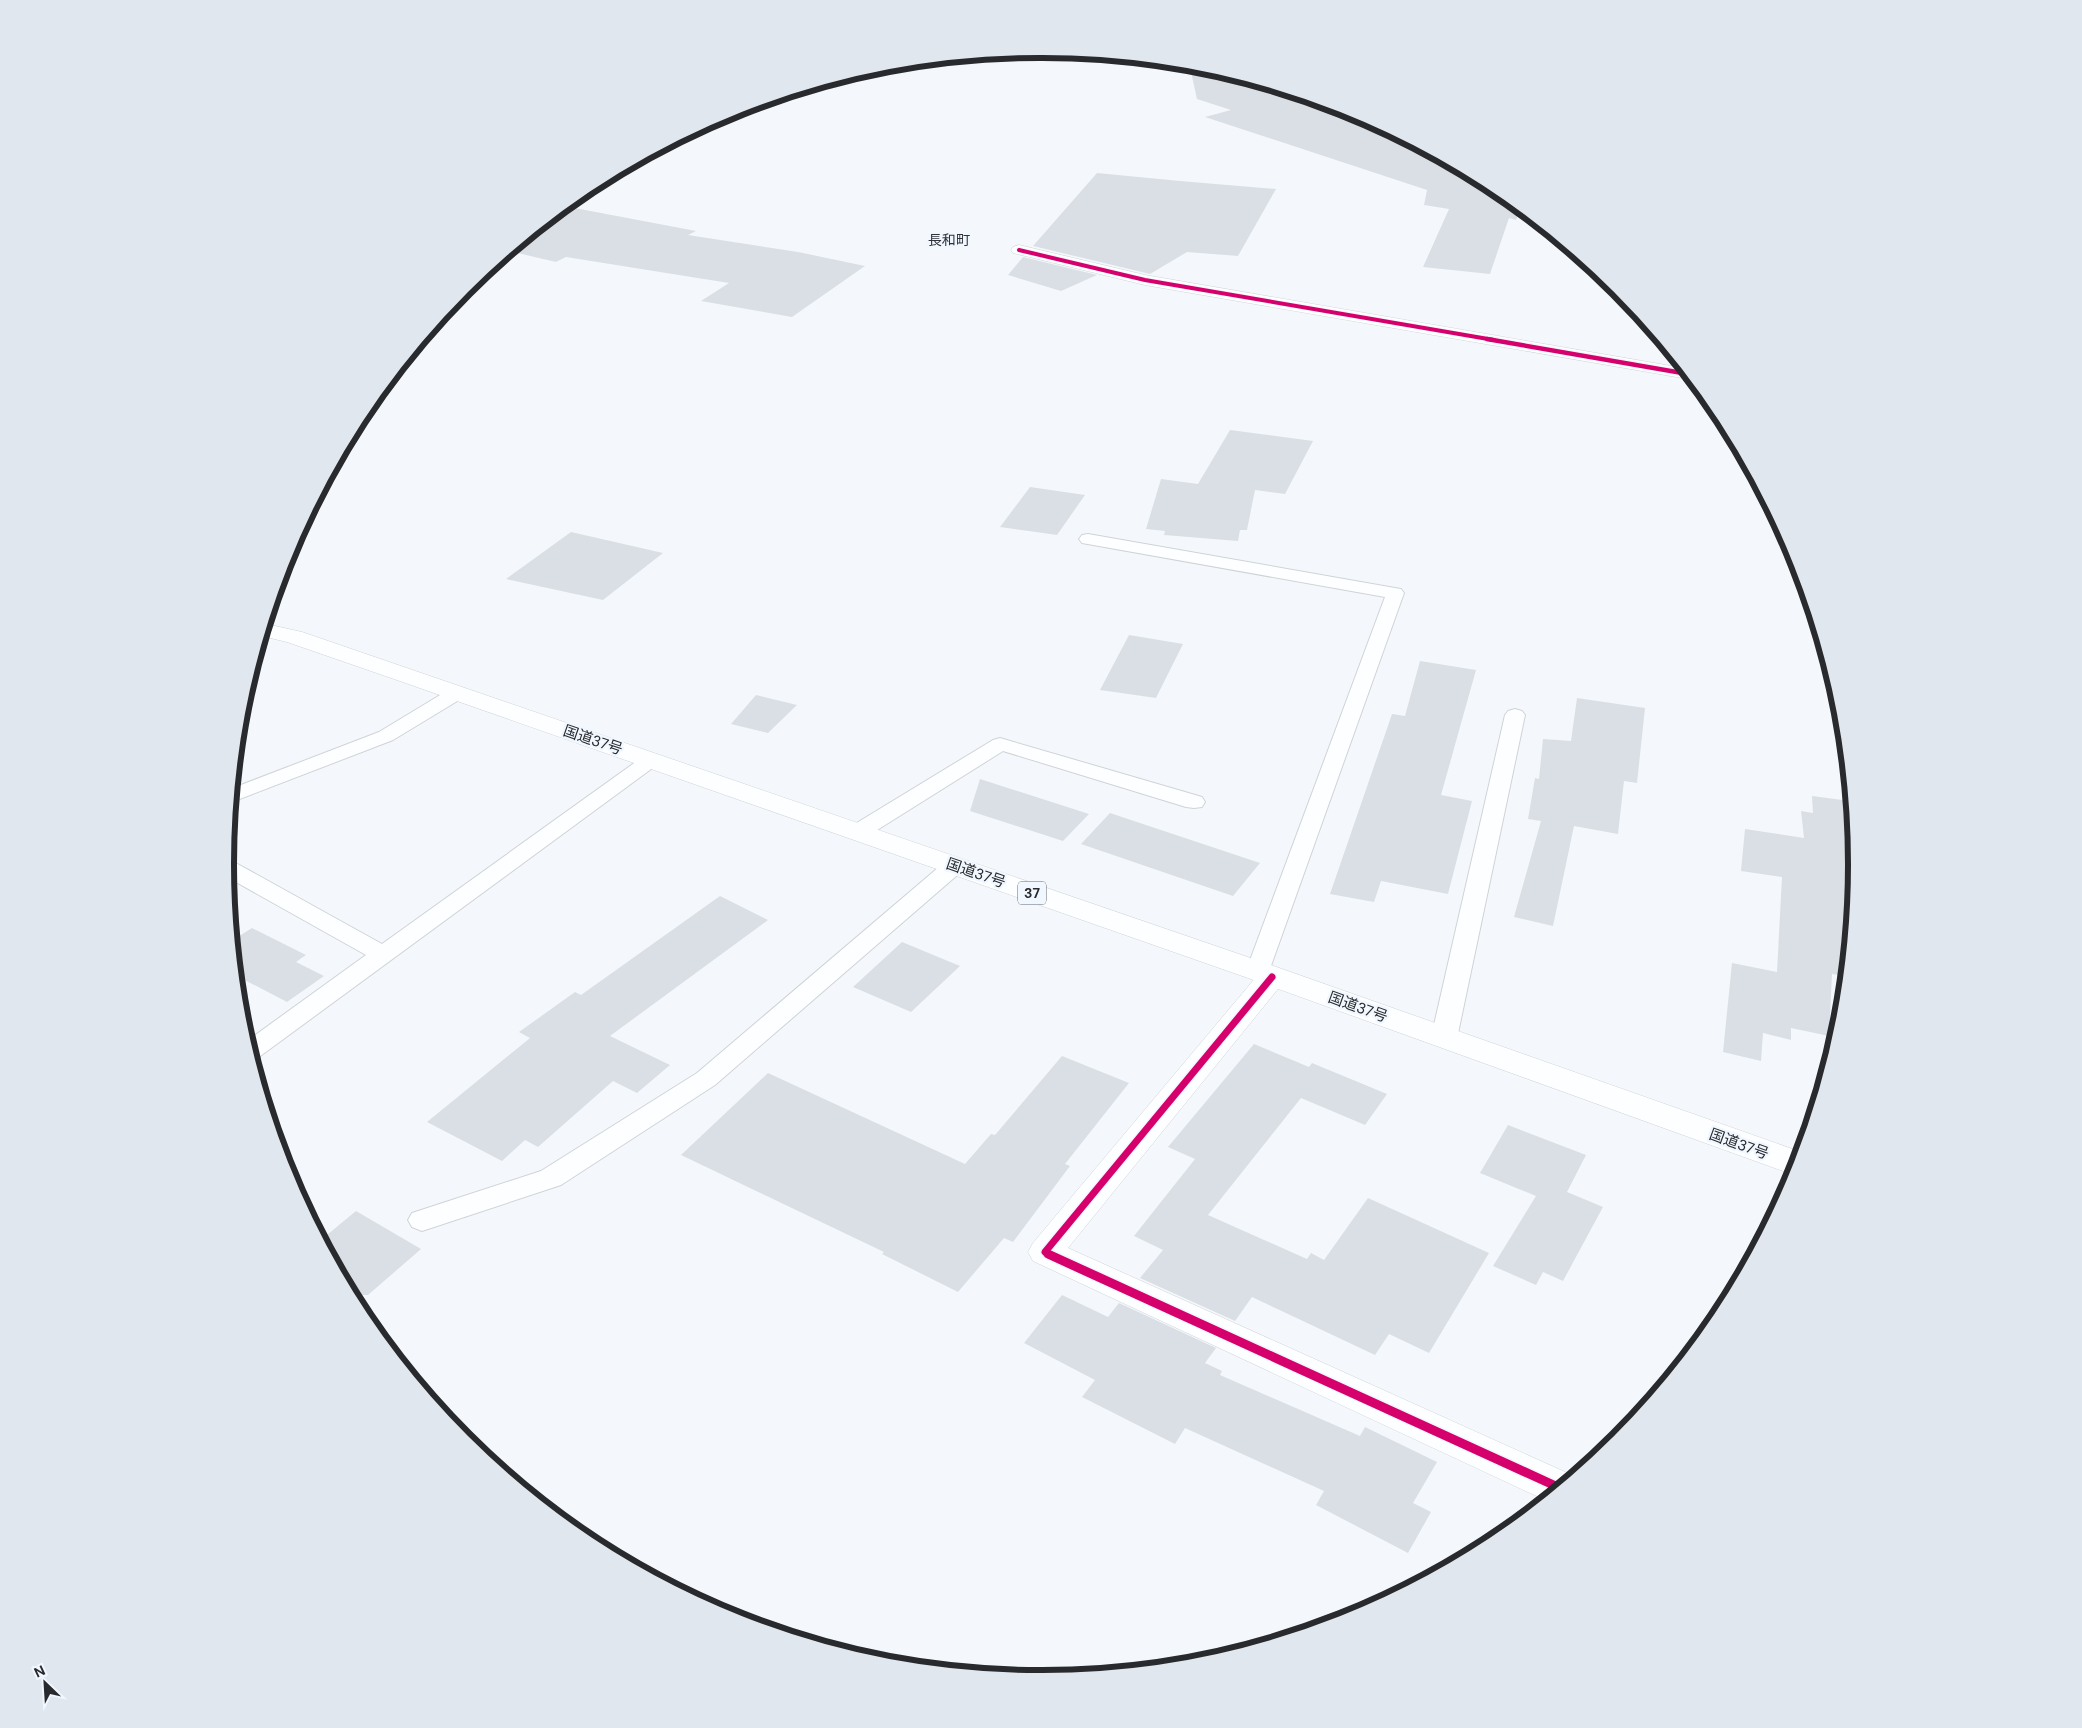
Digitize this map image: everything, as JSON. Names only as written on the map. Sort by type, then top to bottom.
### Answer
[{"type":"main road","points":[[1019,250],[1146,280],[1681,373]]},
{"type":"main road","name":"国道37号","points":[[269,631],[294,637],[858,832],[1265,974],[1790,1161]]},
{"type":"main road","points":[[1265,974],[1045,1252],[1554,1485]]},
{"type":"lane","points":[[1088,539],[1395,593],[1265,974]]},
{"type":"lane","points":[[238,794],[386,736],[457,693]]},
{"type":"lane","points":[[1444,1038],[1515,715]]},
{"type":"lane","points":[[858,832],[1000,744],[1194,802]]},
{"type":"lane","points":[[256,1047],[384,956],[651,760]]},
{"type":"lane","points":[[422,1220],[551,1178],[706,1079],[954,866]]},
{"type":"lane","points":[[234,872],[384,956]]},
{"type":"building","points":[[1191,72],[1250,85],[1300,100],[1350,119],[1398,141],[1489,193],[1518,214],[1516,220],[1509,218],[1490,274],[1423,267],[1449,209],[1424,205],[1427,190],[1205,117],[1231,110],[1197,99]]},
{"type":"building","points":[[1097,173],[1276,189],[1238,256],[1187,252],[1150,274],[1033,246]]},
{"type":"building","points":[[573,208],[696,231],[688,235],[798,252],[865,266],[792,317],[701,301],[729,283],[566,257],[556,262],[516,253]]},
{"type":"building","points":[[1023,257],[1097,275],[1061,291],[1008,275]]},
{"type":"building","points":[[1230,430],[1313,441],[1285,494],[1255,490],[1247,530],[1240,530],[1238,541],[1164,535],[1165,531],[1146,529],[1161,479],[1198,484]]},
{"type":"building","points":[[1030,487],[1085,495],[1057,535],[1000,527]]},
{"type":"building","points":[[571,532],[663,553],[603,600],[506,579]]},
{"type":"building","points":[[1129,635],[1183,644],[1156,698],[1100,690]]},
{"type":"building","points":[[1420,661],[1476,670],[1441,795],[1472,801],[1448,894],[1381,881],[1374,902],[1330,894],[1392,714],[1405,716]]},
{"type":"building","points":[[756,695],[797,705],[768,733],[731,724]]},
{"type":"building","points":[[1577,698],[1645,708],[1637,783],[1624,781],[1618,834],[1574,826],[1553,926],[1514,917],[1541,821],[1528,819],[1535,778],[1539,779],[1543,739],[1571,741]]},
{"type":"building","points":[[980,779],[1089,814],[1063,841],[970,811]]},
{"type":"building","points":[[1812,796],[1845,800],[1848,864],[1846,917],[1840,975],[1832,974],[1829,1036],[1791,1028],[1791,1040],[1763,1033],[1761,1061],[1723,1052],[1732,963],[1777,972],[1782,877],[1741,871],[1745,829],[1804,838],[1801,811],[1813,813]]},
{"type":"building","points":[[1110,813],[1260,863],[1233,896],[1081,844]]},
{"type":"building","points":[[720,896],[768,920],[610,1036],[670,1065],[637,1093],[613,1081],[538,1147],[525,1140],[502,1161],[427,1122],[530,1038],[519,1032],[575,992],[581,995]]},
{"type":"building","points":[[252,928],[306,955],[296,962],[324,976],[287,1002],[243,979],[238,937]]},
{"type":"building","points":[[902,942],[960,966],[911,1012],[853,987]]},
{"type":"building","points":[[1254,1044],[1309,1067],[1312,1063],[1387,1094],[1365,1125],[1301,1098],[1208,1215],[1307,1259],[1311,1253],[1324,1260],[1368,1198],[1489,1253],[1429,1353],[1389,1334],[1375,1355],[1252,1297],[1235,1321],[1140,1278],[1163,1250],[1134,1236],[1195,1159],[1168,1147]]},
{"type":"building","points":[[1062,1056],[1129,1083],[1065,1164],[1070,1166],[1013,1242],[1004,1238],[958,1292],[882,1254],[884,1252],[681,1155],[768,1073],[965,1164],[991,1134],[995,1135]]},
{"type":"building","points":[[1508,1125],[1586,1155],[1567,1192],[1603,1207],[1563,1281],[1543,1272],[1536,1285],[1493,1266],[1536,1196],[1480,1173]]},
{"type":"building","points":[[356,1211],[421,1249],[368,1295],[360,1295],[326,1236]]},
{"type":"building","points":[[1062,1295],[1108,1317],[1119,1303],[1216,1348],[1205,1363],[1222,1371],[1220,1375],[1360,1436],[1365,1427],[1437,1462],[1413,1503],[1431,1512],[1408,1553],[1316,1505],[1324,1491],[1185,1428],[1175,1444],[1082,1397],[1095,1380],[1024,1343]]},
{"type":"cycle path","points":[[1019,250],[1145,280],[1681,373]]},
{"type":"cycle path","points":[[1272,977],[1045,1252],[1554,1485]]},
{"type":"district","name":"長和町","points":[[949,240]]}]
